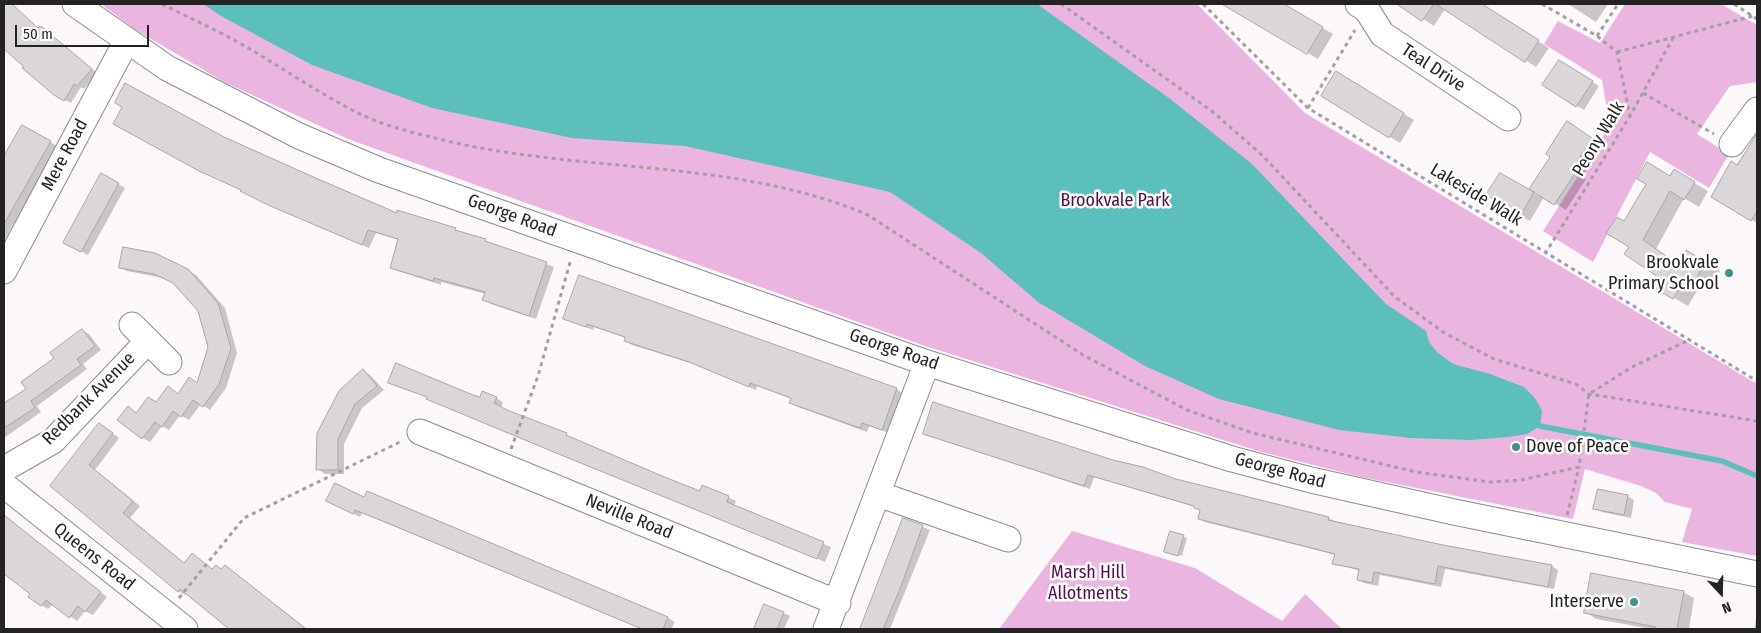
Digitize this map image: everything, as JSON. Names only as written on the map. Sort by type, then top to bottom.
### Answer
[{"type":"street","name":"George Road","points":[[75,4],[167,68],[299,136],[378,170],[927,363],[1059,406],[1311,480],[1757,574]]},
{"type":"street","name":"Teal Drive","points":[[1365,6],[1382,34],[1508,118]]},
{"type":"street","name":"Mere Road","points":[[4,271],[127,40]]},
{"type":"street","points":[[1732,144],[1757,110]]},
{"type":"street","name":"Redbank Avenue","points":[[4,469],[53,441],[139,334],[168,362]]},
{"type":"street","points":[[826,629],[838,603],[927,363]]},
{"type":"street","name":"Neville Road","points":[[420,432],[838,603]]},
{"type":"street","name":"Queens Road","points":[[4,486],[176,622]]},
{"type":"street","points":[[878,494],[1008,539]]},
{"type":"path","points":[[162,4],[242,44],[304,84],[358,113],[432,138],[521,155],[650,167],[756,182],[832,200],[868,215],[1083,355],[1120,376],[1187,410],[1253,433],[1416,472],[1490,482],[1522,480],[1579,467]]},
{"type":"path","points":[[1060,4],[1213,112],[1262,156],[1395,297],[1443,332],[1494,359],[1576,384],[1589,394],[1757,421]]},
{"type":"path","name":"Lakeside Walk","points":[[1203,4],[1308,108],[1545,254],[1757,381]]},
{"type":"path","points":[[1542,4],[1597,36],[1617,52],[1630,116]]},
{"type":"path","points":[[1597,36],[1618,4]]},
{"type":"path","points":[[1734,4],[1757,19]]},
{"type":"path","points":[[1308,108],[1365,6]]},
{"type":"path","points":[[1617,52],[1753,16]]},
{"type":"path","name":"Peony Walk","points":[[1545,254],[1644,93],[1673,38]]},
{"type":"path","points":[[1644,93],[1732,144]]},
{"type":"path","points":[[505,466],[538,376],[576,240]]},
{"type":"path","points":[[1562,534],[1579,467],[1589,394],[1632,366],[1689,340]]},
{"type":"path","points":[[176,622],[244,518],[420,432]]},
{"type":"green space","name":"Brookvale Park","points":[[101,4],[1197,4],[1305,113],[1757,384],[1757,556],[1682,542],[1692,509],[1665,502],[1656,493],[1641,486],[1585,469],[1573,519],[1361,477],[1258,451],[922,345],[348,139],[224,82],[136,30]]},
{"type":"green space","points":[[1625,4],[1721,4],[1757,25],[1757,82],[1730,86],[1697,134],[1729,154],[1709,188],[1650,152],[1593,262],[1543,231],[1610,126],[1602,80],[1544,44],[1558,21],[1600,43]]},
{"type":"green space","name":"Marsh Hill Allotments","points":[[1072,531],[1195,568],[1282,621],[1305,594],[1342,629],[999,629]]},
{"type":"water","points":[[203,4],[1037,4],[1169,98],[1252,164],[1386,304],[1426,331],[1429,342],[1437,352],[1453,364],[1490,374],[1524,387],[1535,398],[1542,411],[1540,426],[1527,434],[1509,437],[1470,440],[1411,438],[1339,430],[1219,399],[1145,366],[1038,302],[981,253],[890,192],[685,146],[572,138],[432,108],[312,65],[221,16]]},
{"type":"building","points":[[4,4],[12,4],[38,28],[41,26],[92,69],[77,86],[74,84],[64,101],[22,68],[24,67],[4,49]]},
{"type":"building","points":[[1222,4],[1284,4],[1323,27],[1307,54]]},
{"type":"building","points":[[1397,4],[1434,4],[1422,21]]},
{"type":"building","points":[[1436,4],[1482,4],[1539,40],[1525,62]]},
{"type":"building","points":[[1559,60],[1593,81],[1576,107],[1542,85]]},
{"type":"building","points":[[1336,71],[1404,113],[1389,138],[1321,96]]},
{"type":"building","points":[[125,83],[224,137],[397,213],[397,210],[456,228],[455,230],[486,239],[485,241],[547,262],[529,316],[482,300],[485,292],[434,278],[433,281],[390,268],[398,239],[368,230],[362,245],[268,205],[241,190],[199,171],[113,124],[122,107],[115,103]]},
{"type":"building","points":[[1567,121],[1592,138],[1572,170],[1576,172],[1554,205],[1529,189],[1550,157],[1546,154]]},
{"type":"building","points":[[22,125],[51,141],[4,224],[4,156]]},
{"type":"building","points":[[1757,134],[1757,211],[1751,221],[1711,197],[1731,161],[1737,165]]},
{"type":"building","points":[[1647,162],[1670,176],[1674,169],[1695,182],[1684,200],[1670,191],[1643,240],[1678,264],[1686,250],[1706,262],[1694,282],[1687,277],[1673,299],[1656,289],[1661,279],[1624,254],[1629,247],[1606,233],[1617,217],[1624,221],[1646,184],[1637,179]]},
{"type":"building","points":[[101,173],[119,183],[81,252],[63,243]]},
{"type":"building","points":[[1500,173],[1534,192],[1520,216],[1486,195]]},
{"type":"building","points":[[123,247],[155,253],[188,269],[218,303],[231,348],[219,384],[203,407],[193,400],[181,417],[173,411],[162,427],[155,422],[142,439],[117,420],[128,406],[136,413],[148,397],[156,402],[168,386],[178,394],[189,377],[197,383],[208,347],[198,311],[173,283],[154,274],[119,268]]},
{"type":"building","points":[[579,275],[897,388],[882,430],[862,423],[860,428],[789,403],[791,398],[750,383],[749,387],[689,362],[624,341],[625,337],[587,324],[586,327],[563,319]]},
{"type":"building","points":[[82,329],[95,346],[77,359],[81,365],[31,401],[35,408],[4,428],[4,403],[26,389],[21,382],[54,358],[50,353]]},
{"type":"building","points":[[396,363],[473,395],[480,397],[482,391],[497,397],[494,403],[507,410],[567,433],[566,435],[662,476],[700,491],[702,485],[729,496],[727,502],[824,542],[817,559],[426,399],[427,397],[388,383]]},
{"type":"building","points":[[363,369],[377,386],[355,404],[338,439],[338,470],[316,470],[317,433],[339,391]]},
{"type":"building","points":[[933,402],[1176,479],[1329,517],[1328,520],[1443,545],[1552,565],[1548,587],[1438,566],[1435,584],[1374,572],[1372,583],[1357,580],[1359,569],[1332,564],[1335,554],[1198,519],[1200,510],[1194,508],[1194,506],[1088,475],[1084,486],[923,434]]},
{"type":"building","points":[[99,423],[113,433],[89,465],[133,501],[123,513],[184,563],[192,553],[212,569],[216,565],[221,569],[225,565],[306,629],[229,629],[180,589],[178,592],[50,486]]},
{"type":"building","points":[[335,483],[364,497],[367,491],[668,617],[663,629],[642,629],[355,510],[353,514],[326,501]]},
{"type":"building","points":[[1598,489],[1628,495],[1624,515],[1593,509]]},
{"type":"building","points":[[4,515],[101,592],[85,612],[78,606],[69,618],[46,600],[41,606],[28,597],[30,594],[4,574]]},
{"type":"building","points":[[903,518],[923,525],[900,589],[883,629],[860,629]]},
{"type":"building","points":[[1170,531],[1184,535],[1178,556],[1164,552]]},
{"type":"building","name":"Interserve","points":[[1591,573],[1684,591],[1677,629],[1655,629],[1656,627],[1584,613]]},
{"type":"building","points":[[764,604],[784,612],[777,629],[754,629]]},
{"type":"waterway","points":[[1540,426],[1722,461],[1757,476]]},
{"type":"place","name":"Brookvale Primary School","points":[[1729,273]]},
{"type":"place","name":"Dove of Peace","points":[[1516,447]]},
{"type":"place","name":"Interserve","points":[[1634,602]]}]
